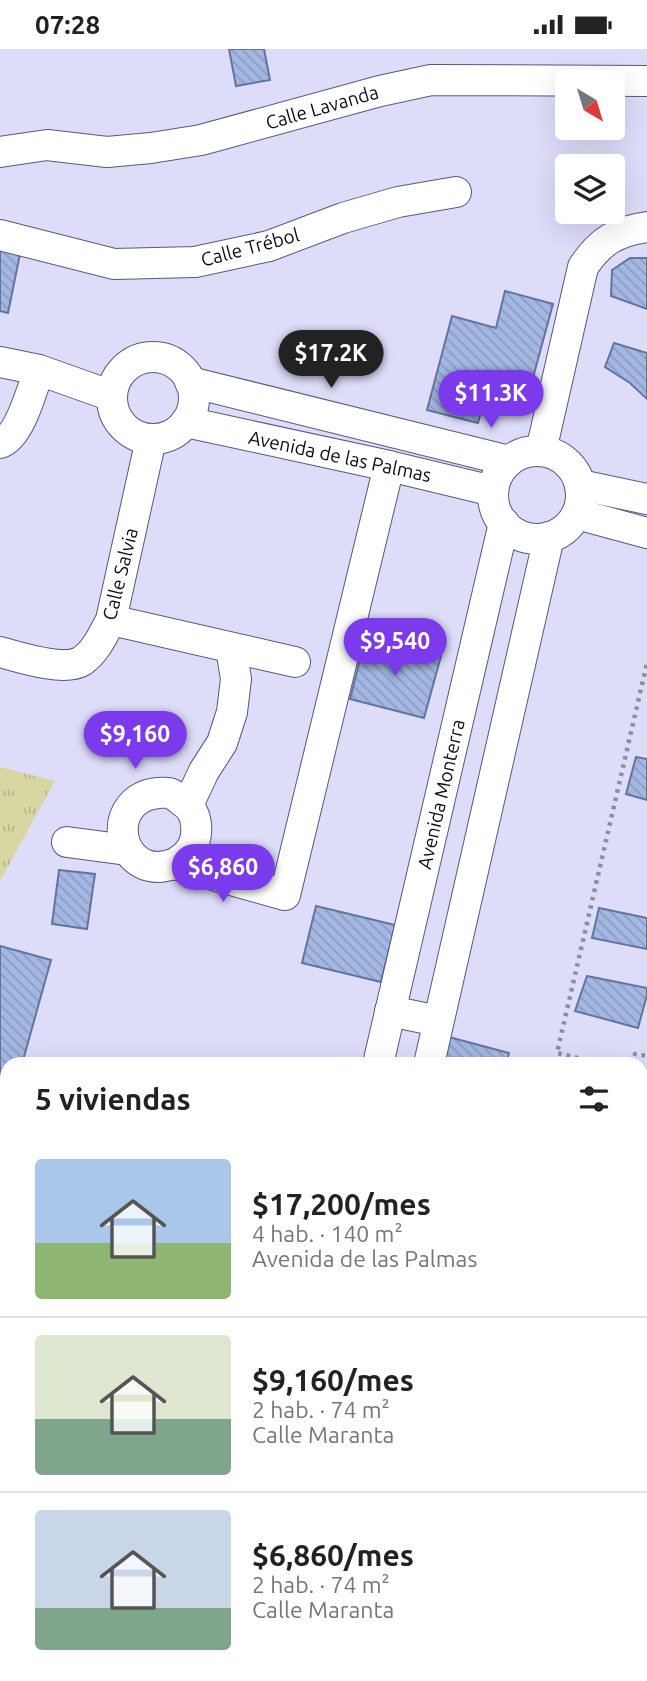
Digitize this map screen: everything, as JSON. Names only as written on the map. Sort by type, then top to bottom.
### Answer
[{"type":"street","name":"Calle Lavanda","points":[[0,152],[47,145],[107,152],[201,140],[380,91],[431,80],[647,81]]},
{"type":"street","name":"Calle Trébol","points":[[0,235],[114,264],[195,262],[270,246],[343,218],[398,202],[456,192]]},
{"type":"street","points":[[541,451],[583,267],[591,254],[609,238],[647,227]]},
{"type":"street","points":[[144,358],[171,362],[183,370],[190,381],[194,395],[192,409],[186,422],[176,432],[165,438],[139,437],[127,431],[118,421],[113,409],[115,383],[121,372],[132,363],[144,358]]},
{"type":"street","points":[[0,362],[39,370],[112,396]]},
{"type":"street","points":[[0,443],[4,443],[15,432],[39,370]]},
{"type":"street","name":"Avenida de las Palmas","points":[[190,381],[509,461]]},
{"type":"street","name":"Avenida de las Palmas","points":[[186,422],[494,491]]},
{"type":"street","name":"Calle Salvia","points":[[0,652],[64,665],[81,662],[100,642],[111,620],[151,439]]},
{"type":"street","points":[[530,451],[541,451],[555,454],[575,472],[579,499],[570,524],[561,532],[537,539],[524,537],[504,523],[497,513],[494,491],[496,480],[509,461],[530,451]]},
{"type":"street","points":[[174,864],[285,895],[389,466]]},
{"type":"street","points":[[579,499],[647,499]]},
{"type":"street","points":[[579,499],[647,533]]},
{"type":"street","name":"Avenida Monterra","points":[[380,1057],[504,523]]},
{"type":"street","points":[[430,1057],[549,537]]},
{"type":"street","points":[[111,620],[295,662]]},
{"type":"street","points":[[188,805],[204,771],[222,743],[232,712],[236,679],[231,648]]},
{"type":"street","points":[[168,793],[188,805],[196,820],[196,838],[188,854],[174,864],[157,867],[140,862],[127,850],[122,833],[127,810],[145,795],[168,793]]},
{"type":"street","points":[[67,842],[127,850]]},
{"type":"street","points":[[390,1011],[438,1021]]},
{"type":"path","points":[[574,1057],[557,1053],[647,663]]},
{"type":"green space","points":[[0,767],[55,781],[0,881]]},
{"type":"building","points":[[229,49],[264,49],[270,80],[236,86]]},
{"type":"building","points":[[0,250],[20,254],[8,313],[0,311]]},
{"type":"building","points":[[630,258],[647,258],[647,309],[611,296],[612,270]]},
{"type":"building","points":[[505,291],[553,304],[525,407],[485,397],[478,423],[427,410],[452,316],[496,328]]},
{"type":"building","points":[[614,343],[647,353],[647,399],[630,383],[605,367]]},
{"type":"building","points":[[365,640],[441,656],[424,718],[350,699]]},
{"type":"building","points":[[636,757],[647,759],[647,800],[626,794]]},
{"type":"building","points":[[59,870],[95,874],[87,929],[52,924]]},
{"type":"building","points":[[316,906],[395,925],[381,982],[302,963]]},
{"type":"building","points":[[599,908],[647,918],[647,949],[592,938]]},
{"type":"building","points":[[0,946],[51,960],[24,1057],[0,1057]]},
{"type":"building","points":[[587,976],[647,988],[638,1028],[575,1011]]},
{"type":"building","points":[[449,1037],[509,1053],[508,1057],[443,1057]]}]
